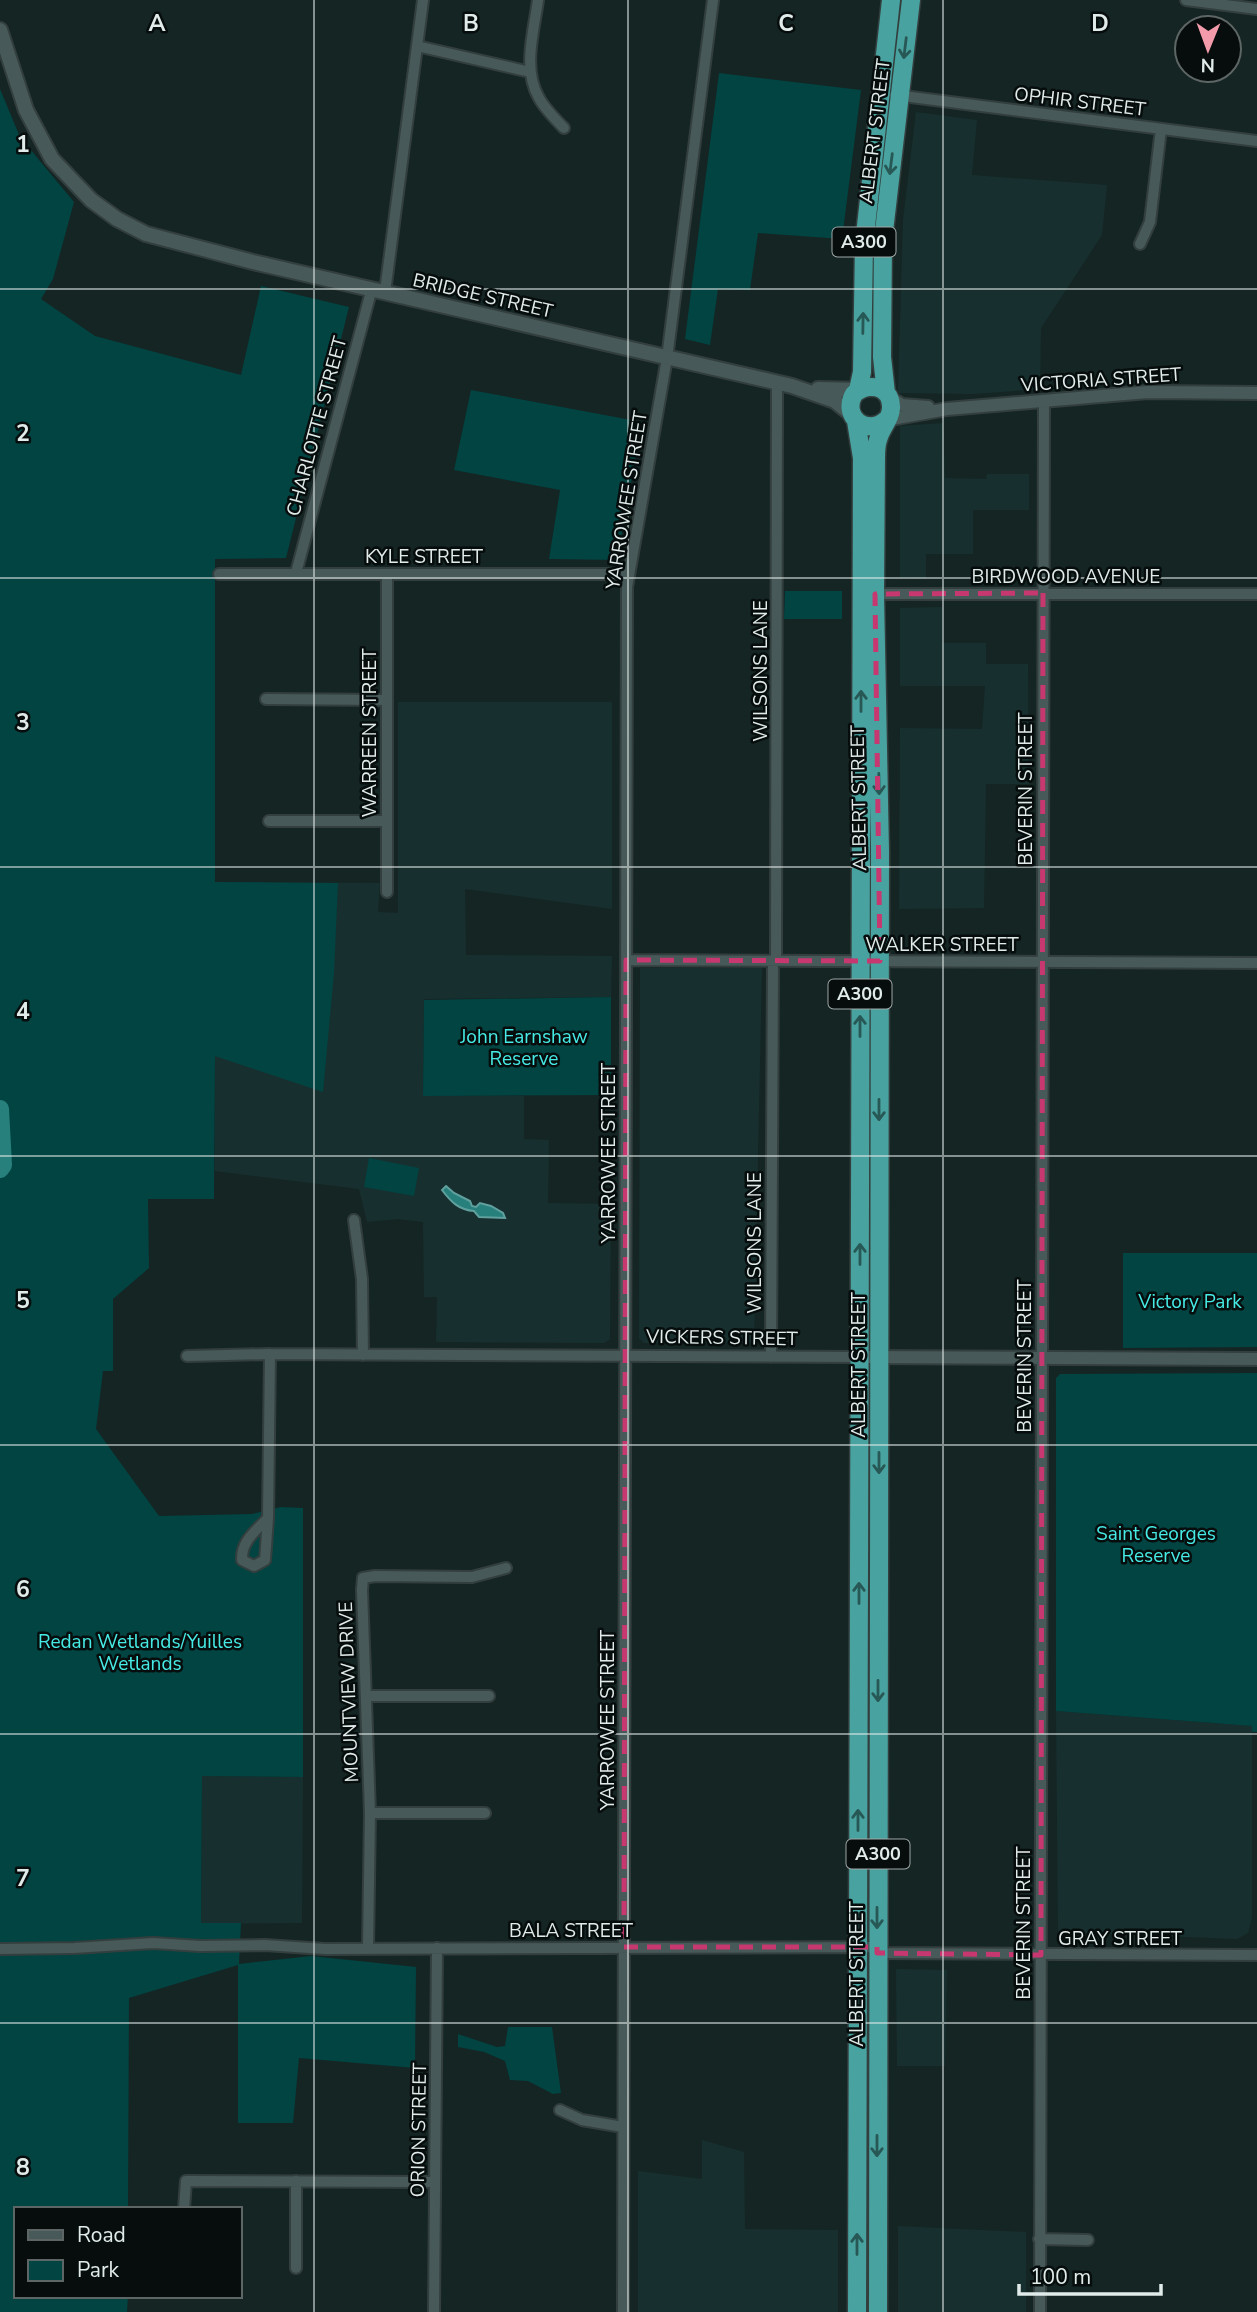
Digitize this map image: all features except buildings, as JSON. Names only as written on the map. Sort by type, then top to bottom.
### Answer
[{"type":"highway","name":"ALBERT STREET","points":[[858,390],[862,372],[864,244],[891,0]]},
{"type":"highway","name":"ALBERT STREET","points":[[887,395],[882,357],[883,240],[911,0]]},
{"type":"highway","points":[[870,386],[879,388],[887,395],[891,406],[887,420],[872,427],[863,426],[853,417],[850,403],[858,390],[870,386]]},
{"type":"highway","name":"ALBERT STREET","points":[[853,417],[862,458],[857,2312]]},
{"type":"highway","name":"ALBERT STREET","points":[[878,2312],[880,961],[875,594],[876,451],[878,437],[887,420]]},
{"type":"highway","points":[[857,2284],[878,2283]]},
{"type":"main road","name":"BRIDGE STREET","points":[[0,30],[26,110],[52,159],[76,187],[102,209],[132,227],[164,240],[792,386]]},
{"type":"main road","points":[[792,386],[858,390]]},
{"type":"main road","points":[[792,386],[835,401],[853,417]]},
{"type":"street","name":"CHARLOTTE STREET","points":[[296,573],[379,290],[422,0]]},
{"type":"street","points":[[538,0],[530,72],[537,96],[564,128]]},
{"type":"street","name":"YARROWEE STREET","points":[[622,2312],[628,574],[667,358],[713,0]]},
{"type":"street","points":[[1186,0],[1257,9]]},
{"type":"street","points":[[417,46],[530,72]]},
{"type":"street","name":"OPHIR STREET","points":[[880,93],[1257,141]]},
{"type":"street","points":[[1140,244],[1150,222],[1161,129]]},
{"type":"street","name":"WILSONS LANE","points":[[771,1357],[777,382]]},
{"type":"street","name":"VICTORIA STREET","points":[[887,420],[947,409],[1149,392],[1257,393]]},
{"type":"street","name":"VICTORIA STREET","points":[[887,395],[902,404],[947,409]]},
{"type":"street","name":"BEVERIN STREET","points":[[1040,2312],[1044,401]]},
{"type":"street","name":"KYLE STREET","points":[[219,573],[628,574]]},
{"type":"street","name":"WARREEN STREET","points":[[387,574],[387,892]]},
{"type":"street","name":"BIRDWOOD AVENUE","points":[[875,594],[1257,594]]},
{"type":"street","points":[[266,699],[386,700]]},
{"type":"street","points":[[269,821],[386,821]]},
{"type":"street","name":"WALKER STREET","points":[[626,960],[1257,963]]},
{"type":"street","points":[[354,1220],[362,1279],[363,1355]]},
{"type":"street","points":[[268,1518],[270,1354]]},
{"type":"street","name":"VICKERS STREET","points":[[187,1356],[270,1354],[1257,1359]]},
{"type":"street","name":"MOUNTVIEW DRIVE","points":[[369,1948],[370,1812],[363,1578],[475,1576],[506,1568]]},
{"type":"street","points":[[366,1696],[489,1696]]},
{"type":"street","points":[[370,1812],[485,1813]]},
{"type":"street","name":"BALA STREET","points":[[0,1949],[153,1943],[200,1946],[265,1945],[304,1949],[624,1947],[858,1950]]},
{"type":"street","name":"ORION STREET","points":[[434,2312],[437,1948]]},
{"type":"street","name":"GRAY STREET","points":[[858,1950],[1041,1955],[1257,1955]]},
{"type":"street","points":[[560,2110],[582,2120],[623,2127]]},
{"type":"street","points":[[184,2207],[186,2181],[434,2182]]},
{"type":"street","points":[[296,2181],[296,2268]]},
{"type":"street","points":[[1039,2239],[1088,2240]]},
{"type":"highlighted area","points":[[1043,593],[1041,1955],[877,1953],[877,1947],[624,1947],[626,960],[880,961],[875,594]]},
{"type":"shaded area","points":[[916,112],[977,120],[972,175],[1107,185],[1102,235],[1041,328],[1040,389],[974,394],[898,393],[903,220]]},
{"type":"shaded area","points":[[943,423],[945,478],[986,479],[987,474],[1029,474],[1029,510],[973,510],[973,554],[926,554],[926,579],[900,578],[900,426]]},
{"type":"shaded area","points":[[942,607],[942,643],[986,643],[986,664],[1028,664],[1029,784],[986,784],[984,908],[899,909],[900,728],[982,729],[985,686],[900,686],[900,608]]},
{"type":"shaded area","points":[[398,702],[612,702],[612,909],[465,889],[466,955],[612,956],[611,997],[424,999],[423,1095],[524,1096],[524,1139],[549,1140],[548,1203],[611,1204],[610,1339],[604,1343],[436,1342],[437,1297],[424,1297],[423,1222],[398,1219],[367,1222],[359,1189],[215,1171],[215,882],[380,883],[378,912],[398,913]]},
{"type":"shaded area","points":[[640,968],[762,968],[754,1343],[644,1343],[639,1338]]},
{"type":"shaded area","points":[[446,1186],[470,1201],[472,1206],[476,1207],[480,1203],[491,1206],[503,1213],[505,1218],[479,1217],[474,1211],[460,1207],[442,1190]]},
{"type":"shaded area","points":[[1056,1711],[1252,1726],[1252,1918],[1248,1933],[1237,1939],[1058,1932]]},
{"type":"shaded area","points":[[202,1776],[303,1777],[302,1923],[201,1924]]},
{"type":"shaded area","points":[[896,1969],[947,1970],[945,2066],[897,2066]]},
{"type":"shaded area","points":[[702,2140],[744,2152],[745,2229],[838,2230],[838,2312],[638,2312],[638,2171],[702,2179]]},
{"type":"shaded area","points":[[898,2226],[1026,2232],[1026,2312],[898,2312]]},
{"type":"green space","points":[[719,73],[861,90],[842,239],[758,233],[750,290],[718,289],[710,345],[685,339]]},
{"type":"green space","name":"Redan Wetlands/Yuilles Wetlands","points":[[0,89],[20,137],[74,202],[53,279],[41,299],[95,336],[241,375],[261,286],[349,307],[286,558],[215,559],[215,882],[338,883],[334,973],[323,1092],[215,1056],[214,1199],[148,1199],[149,1268],[113,1299],[113,1371],[103,1371],[96,1429],[159,1516],[252,1514],[281,1507],[303,1508],[303,1777],[202,1776],[201,1923],[241,1923],[239,1964],[311,1956],[416,1967],[415,2068],[299,2058],[293,2123],[238,2123],[238,1965],[129,1998],[128,2207],[14,2207],[14,2298],[128,2298],[127,2312],[0,2312]]},
{"type":"green space","points":[[471,390],[642,422],[617,560],[549,559],[560,490],[454,470]]},
{"type":"green space","points":[[785,591],[842,591],[842,619],[784,619]]},
{"type":"green space","name":"John Earnshaw Reserve","points":[[611,997],[611,1095],[423,1096],[424,1000]]},
{"type":"green space","points":[[369,1158],[419,1168],[414,1196],[364,1187]]},
{"type":"green space","name":"Victory Park","points":[[1123,1253],[1257,1253],[1257,1347],[1123,1348]]},
{"type":"green space","name":"Saint Georges Reserve","points":[[1257,1373],[1257,1732],[1252,1732],[1252,1726],[1056,1711],[1056,1378],[1060,1374]]},
{"type":"green space","points":[[508,2027],[552,2027],[561,2093],[553,2094],[528,2081],[510,2080],[505,2061],[484,2052],[458,2047],[458,2034],[497,2047],[505,2046]]},
{"type":"waterway","points":[[0,1109],[3,1165],[0,1169]]}]
